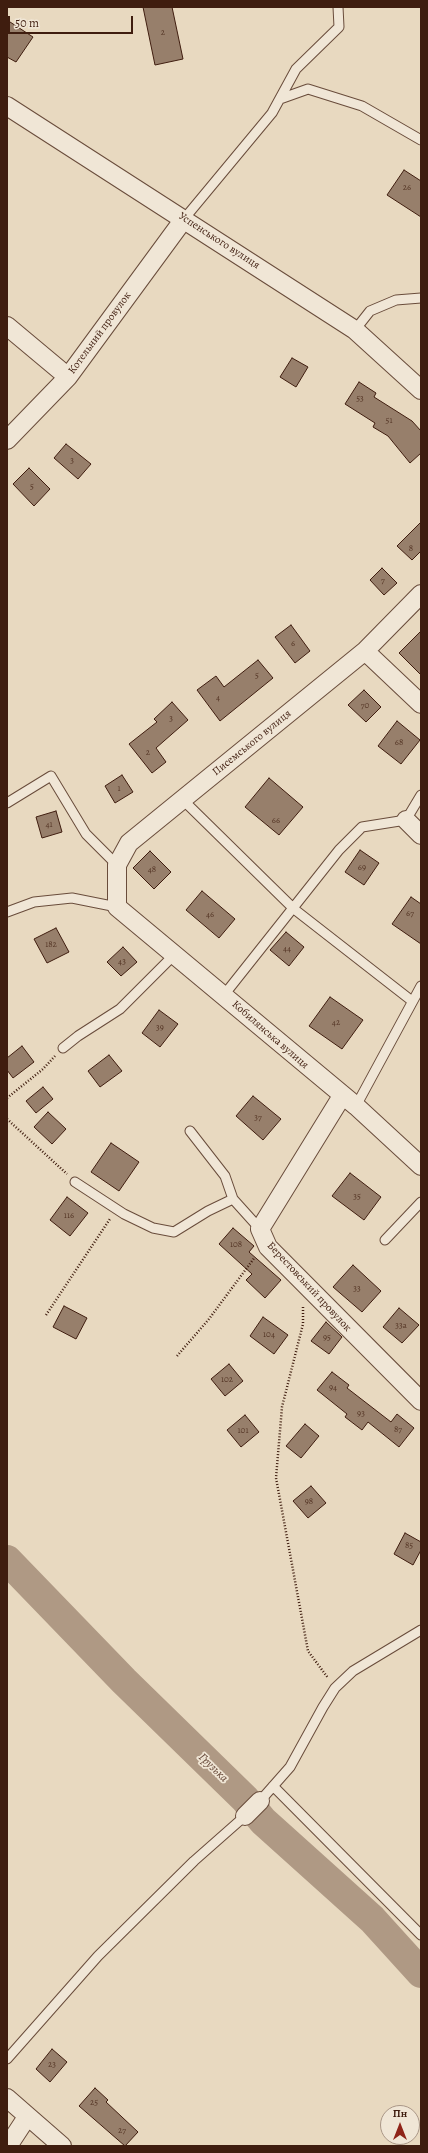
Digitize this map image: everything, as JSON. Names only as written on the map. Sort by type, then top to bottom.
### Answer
[{"type":"street","name":"Успенського вулиця","points":[[7,106],[355,330],[421,390]]},
{"type":"street","name":"Котельний провулок","points":[[7,440],[68,377],[184,219]]},
{"type":"street","points":[[7,326],[68,377]]},
{"type":"street","name":"Писемського вулиця","points":[[117,907],[117,865],[129,843],[365,651],[421,594]]},
{"type":"street","points":[[365,651],[421,704]]},
{"type":"street","points":[[406,820],[421,835]]},
{"type":"street","name":"Кобилянська вулиця","points":[[117,907],[224,995],[421,1166]]},
{"type":"street","points":[[260,1229],[349,1102]]},
{"type":"street","name":"Берестовський провулок","points":[[260,1229],[268,1247],[421,1401]]},
{"type":"street","points":[[245,1816],[260,1801]]},
{"type":"street","points":[[7,2098],[62,2146]]},
{"type":"street","points":[[8,2146],[27,2117]]},
{"type":"lane","points":[[184,219],[272,113],[296,69],[339,27],[338,7]]},
{"type":"lane","points":[[280,99],[308,89],[362,106],[421,140]]},
{"type":"lane","points":[[355,330],[370,311],[396,300],[421,298]]},
{"type":"lane","points":[[7,803],[51,776],[86,834],[117,865]]},
{"type":"lane","points":[[224,995],[294,909],[339,850],[362,828],[406,820],[421,795]]},
{"type":"lane","points":[[183,800],[294,909],[412,1001]]},
{"type":"lane","points":[[7,912],[34,902],[72,898],[117,907]]},
{"type":"lane","points":[[63,1048],[78,1036],[120,1009],[175,954]]},
{"type":"lane","points":[[349,1102],[421,986]]},
{"type":"lane","points":[[190,1131],[224,1176],[234,1199],[260,1229]]},
{"type":"lane","points":[[75,1182],[117,1209],[153,1228],[174,1232],[208,1210],[234,1199]]},
{"type":"lane","points":[[385,1240],[421,1202]]},
{"type":"lane","points":[[260,1801],[290,1767],[335,1688],[352,1671],[421,1630]]},
{"type":"lane","points":[[273,1786],[421,1935]]},
{"type":"lane","points":[[7,2059],[98,1956],[194,1861],[245,1816]]},
{"type":"path","points":[[7,1098],[43,1069],[63,1048]]},
{"type":"path","points":[[7,1119],[75,1182]]},
{"type":"path","points":[[46,1315],[117,1209]]},
{"type":"path","points":[[177,1356],[209,1319],[251,1261],[268,1247]]},
{"type":"path","points":[[303,1283],[303,1324],[282,1407],[276,1478],[308,1651],[335,1688]]},
{"type":"building","points":[[143,7],[172,7],[183,59],[155,65]]},
{"type":"building","points":[[7,20],[33,37],[16,62],[7,57]]},
{"type":"building","points":[[404,170],[421,181],[421,217],[387,195]]},
{"type":"building","points":[[292,358],[308,367],[296,387],[280,377]]},
{"type":"building","points":[[359,382],[376,393],[374,397],[412,421],[421,431],[421,453],[410,463],[388,436],[373,427],[375,423],[345,404]]},
{"type":"building","points":[[66,444],[91,464],[78,479],[54,458]]},
{"type":"building","points":[[29,468],[50,489],[34,506],[13,484]]},
{"type":"building","points":[[421,522],[421,551],[412,560],[397,546]]},
{"type":"building","points":[[382,568],[397,583],[384,595],[370,580]]},
{"type":"building","points":[[291,625],[310,651],[295,663],[275,637]]},
{"type":"building","points":[[421,631],[421,675],[399,653]]},
{"type":"building","points":[[258,660],[273,678],[220,721],[197,690],[216,676],[224,687]]},
{"type":"building","points":[[364,690],[381,707],[366,722],[348,705]]},
{"type":"building","points":[[172,702],[188,720],[156,748],[166,762],[152,773],[129,744],[157,722],[154,719]]},
{"type":"building","points":[[397,721],[420,740],[401,764],[378,746]]},
{"type":"building","points":[[122,775],[133,792],[115,803],[105,786]]},
{"type":"building","points":[[269,778],[303,807],[279,835],[245,807]]},
{"type":"building","points":[[56,811],[62,832],[42,838],[36,817]]},
{"type":"building","points":[[360,850],[379,863],[364,885],[345,872]]},
{"type":"building","points":[[150,851],[171,872],[154,889],[133,868]]},
{"type":"building","points":[[202,891],[235,919],[219,938],[186,910]]},
{"type":"building","points":[[411,897],[421,904],[421,944],[392,924]]},
{"type":"building","points":[[56,928],[69,952],[47,963],[34,939]]},
{"type":"building","points":[[286,932],[304,947],[289,966],[270,950]]},
{"type":"building","points":[[123,947],[137,962],[121,976],[107,962]]},
{"type":"building","points":[[330,997],[363,1020],[342,1049],[309,1026]]},
{"type":"building","points":[[159,1010],[178,1024],[160,1047],[142,1033]]},
{"type":"building","points":[[22,1046],[34,1062],[13,1078],[7,1070],[7,1058]]},
{"type":"building","points":[[109,1055],[122,1071],[100,1087],[88,1071]]},
{"type":"building","points":[[43,1087],[53,1099],[36,1113],[26,1101]]},
{"type":"building","points":[[253,1096],[281,1119],[263,1140],[236,1116]]},
{"type":"building","points":[[48,1112],[66,1129],[52,1144],[34,1127]]},
{"type":"building","points":[[111,1143],[139,1162],[119,1191],[91,1172]]},
{"type":"building","points":[[350,1173],[381,1197],[364,1220],[332,1196]]},
{"type":"building","points":[[67,1197],[88,1213],[70,1236],[50,1220]]},
{"type":"building","points":[[233,1228],[254,1246],[249,1252],[281,1280],[265,1298],[246,1280],[252,1274],[219,1244]]},
{"type":"building","points":[[353,1265],[381,1291],[362,1312],[333,1287]]},
{"type":"building","points":[[64,1306],[87,1318],[76,1339],[53,1327]]},
{"type":"building","points":[[399,1308],[419,1325],[402,1343],[383,1327]]},
{"type":"building","points":[[263,1317],[288,1335],[274,1354],[250,1336]]},
{"type":"building","points":[[326,1322],[342,1337],[329,1354],[311,1341]]},
{"type":"building","points":[[229,1364],[243,1381],[225,1396],[211,1379]]},
{"type":"building","points":[[332,1372],[349,1385],[347,1388],[391,1422],[397,1414],[414,1428],[399,1447],[368,1422],[362,1430],[345,1417],[347,1414],[317,1390]]},
{"type":"building","points":[[245,1415],[259,1432],[241,1447],[227,1430]]},
{"type":"building","points":[[305,1424],[319,1436],[301,1458],[286,1446]]},
{"type":"building","points":[[311,1486],[326,1503],[308,1518],[293,1501]]},
{"type":"building","points":[[405,1533],[421,1542],[421,1550],[413,1565],[394,1554]]},
{"type":"building","points":[[52,2049],[67,2062],[50,2082],[36,2069]]},
{"type":"building","points":[[95,2088],[108,2100],[106,2102],[138,2132],[125,2146],[79,2106]]},
{"type":"waterway","name":"Грузька","points":[[7,1560],[124,1681],[245,1799],[263,1821],[372,1919],[421,1973]]}]
